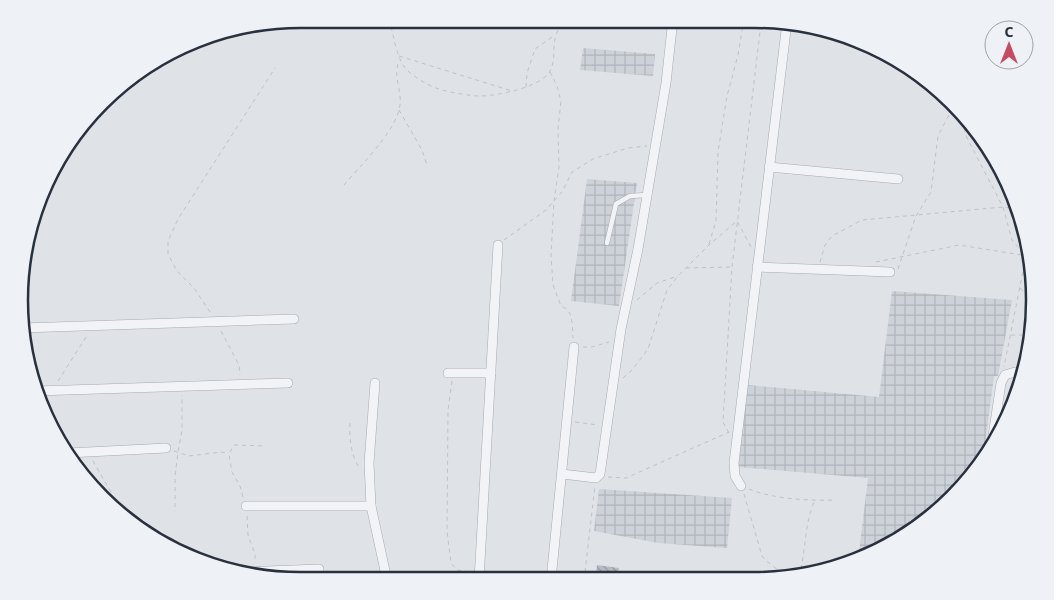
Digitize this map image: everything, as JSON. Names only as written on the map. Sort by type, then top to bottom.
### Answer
[{"type":"street","points":[[562,474],[598,476],[625,310],[638,249],[666,83],[671,28]]},
{"type":"street","points":[[741,486],[735,476],[735,452],[786,30]]},
{"type":"street","points":[[769,167],[898,179]]},
{"type":"street","points":[[479,572],[498,245]]},
{"type":"street","points":[[758,263],[818,270],[890,272]]},
{"type":"street","points":[[29,328],[294,319]]},
{"type":"street","points":[[552,572],[574,346]]},
{"type":"street","points":[[995,426],[1001,383],[1005,375],[1017,372]]},
{"type":"street","points":[[450,373],[491,373]]},
{"type":"street","points":[[43,391],[288,383]]},
{"type":"street","points":[[375,383],[369,463],[371,506],[385,572]]},
{"type":"street","points":[[74,452],[166,448]]},
{"type":"street","points":[[246,506],[371,506]]},
{"type":"street","points":[[274,571],[319,569]]},
{"type":"lane","points":[[607,243],[616,204],[630,196],[647,195]]},
{"type":"path","points":[[391,28],[398,55],[408,71],[438,89],[480,96],[526,87],[538,82],[550,72],[554,40],[561,28]]},
{"type":"path","points":[[709,245],[716,221],[718,152],[742,28]]},
{"type":"path","points":[[735,452],[723,422],[732,266],[760,32],[762,28]]},
{"type":"path","points":[[526,87],[527,73],[535,49],[558,33]]},
{"type":"path","points":[[398,55],[513,91]]},
{"type":"path","points":[[344,185],[390,130],[399,110],[400,96],[395,69],[400,60]]},
{"type":"path","points":[[240,384],[239,365],[216,322],[194,288],[177,271],[168,254],[168,241],[178,219],[275,68]]},
{"type":"path","points":[[550,72],[557,86],[561,101],[558,129],[559,167],[554,201],[551,255],[553,285],[561,306],[566,308],[572,316],[574,346],[592,346],[620,340]]},
{"type":"path","points":[[399,110],[422,150],[427,165]]},
{"type":"path","points":[[890,272],[899,269],[916,216],[931,192],[938,136],[950,111]]},
{"type":"path","points":[[963,125],[967,138],[1003,207],[1012,240],[1022,250]]},
{"type":"path","points":[[498,245],[546,210],[562,192],[572,172],[593,159],[628,148],[655,145]]},
{"type":"path","points":[[818,270],[825,246],[832,236],[862,220],[1003,207],[1011,208]]},
{"type":"path","points":[[613,387],[633,369],[648,349],[667,290],[678,276],[709,245],[737,221]]},
{"type":"path","points":[[737,221],[758,263]]},
{"type":"path","points":[[874,263],[959,245],[1022,255]]},
{"type":"path","points":[[686,268],[732,266]]},
{"type":"path","points":[[1005,375],[1004,363],[1024,267]]},
{"type":"path","points":[[625,310],[657,283],[678,276]]},
{"type":"path","points":[[1019,288],[1026,293]]},
{"type":"path","points":[[50,390],[61,378],[93,326]]},
{"type":"path","points":[[1010,335],[1024,335]]},
{"type":"path","points":[[450,373],[447,531],[451,562],[457,570],[464,572]]},
{"type":"path","points":[[175,507],[175,476],[182,430],[182,386]]},
{"type":"path","points":[[566,422],[607,425]]},
{"type":"path","points":[[350,423],[349,437],[356,465],[361,471]]},
{"type":"path","points":[[585,572],[598,476],[626,478],[738,428]]},
{"type":"path","points":[[256,569],[255,554],[248,535],[246,506],[240,486],[232,472],[229,454],[234,445],[266,446]]},
{"type":"path","points":[[166,448],[189,456],[222,452],[229,454]]},
{"type":"path","points":[[80,452],[94,463],[112,494],[112,497]]},
{"type":"path","points":[[741,486],[760,493],[815,501],[836,500]]},
{"type":"path","points":[[741,486],[762,556],[768,563],[782,571]]},
{"type":"path","points":[[802,568],[808,521],[815,501]]},
{"type":"shaded area","points":[[583,48],[655,54],[653,76],[580,70]]},
{"type":"shaded area","points":[[587,179],[637,183],[619,306],[571,301]]},
{"type":"shaded area","points":[[892,291],[1012,300],[998,376],[994,376],[985,444],[970,466],[947,493],[905,527],[859,552],[868,478],[738,467],[747,385],[879,397]]},
{"type":"shaded area","points":[[599,489],[732,498],[727,548],[658,543],[594,531]]},
{"type":"building","points":[[597,565],[619,568],[618,572],[596,572]]}]
